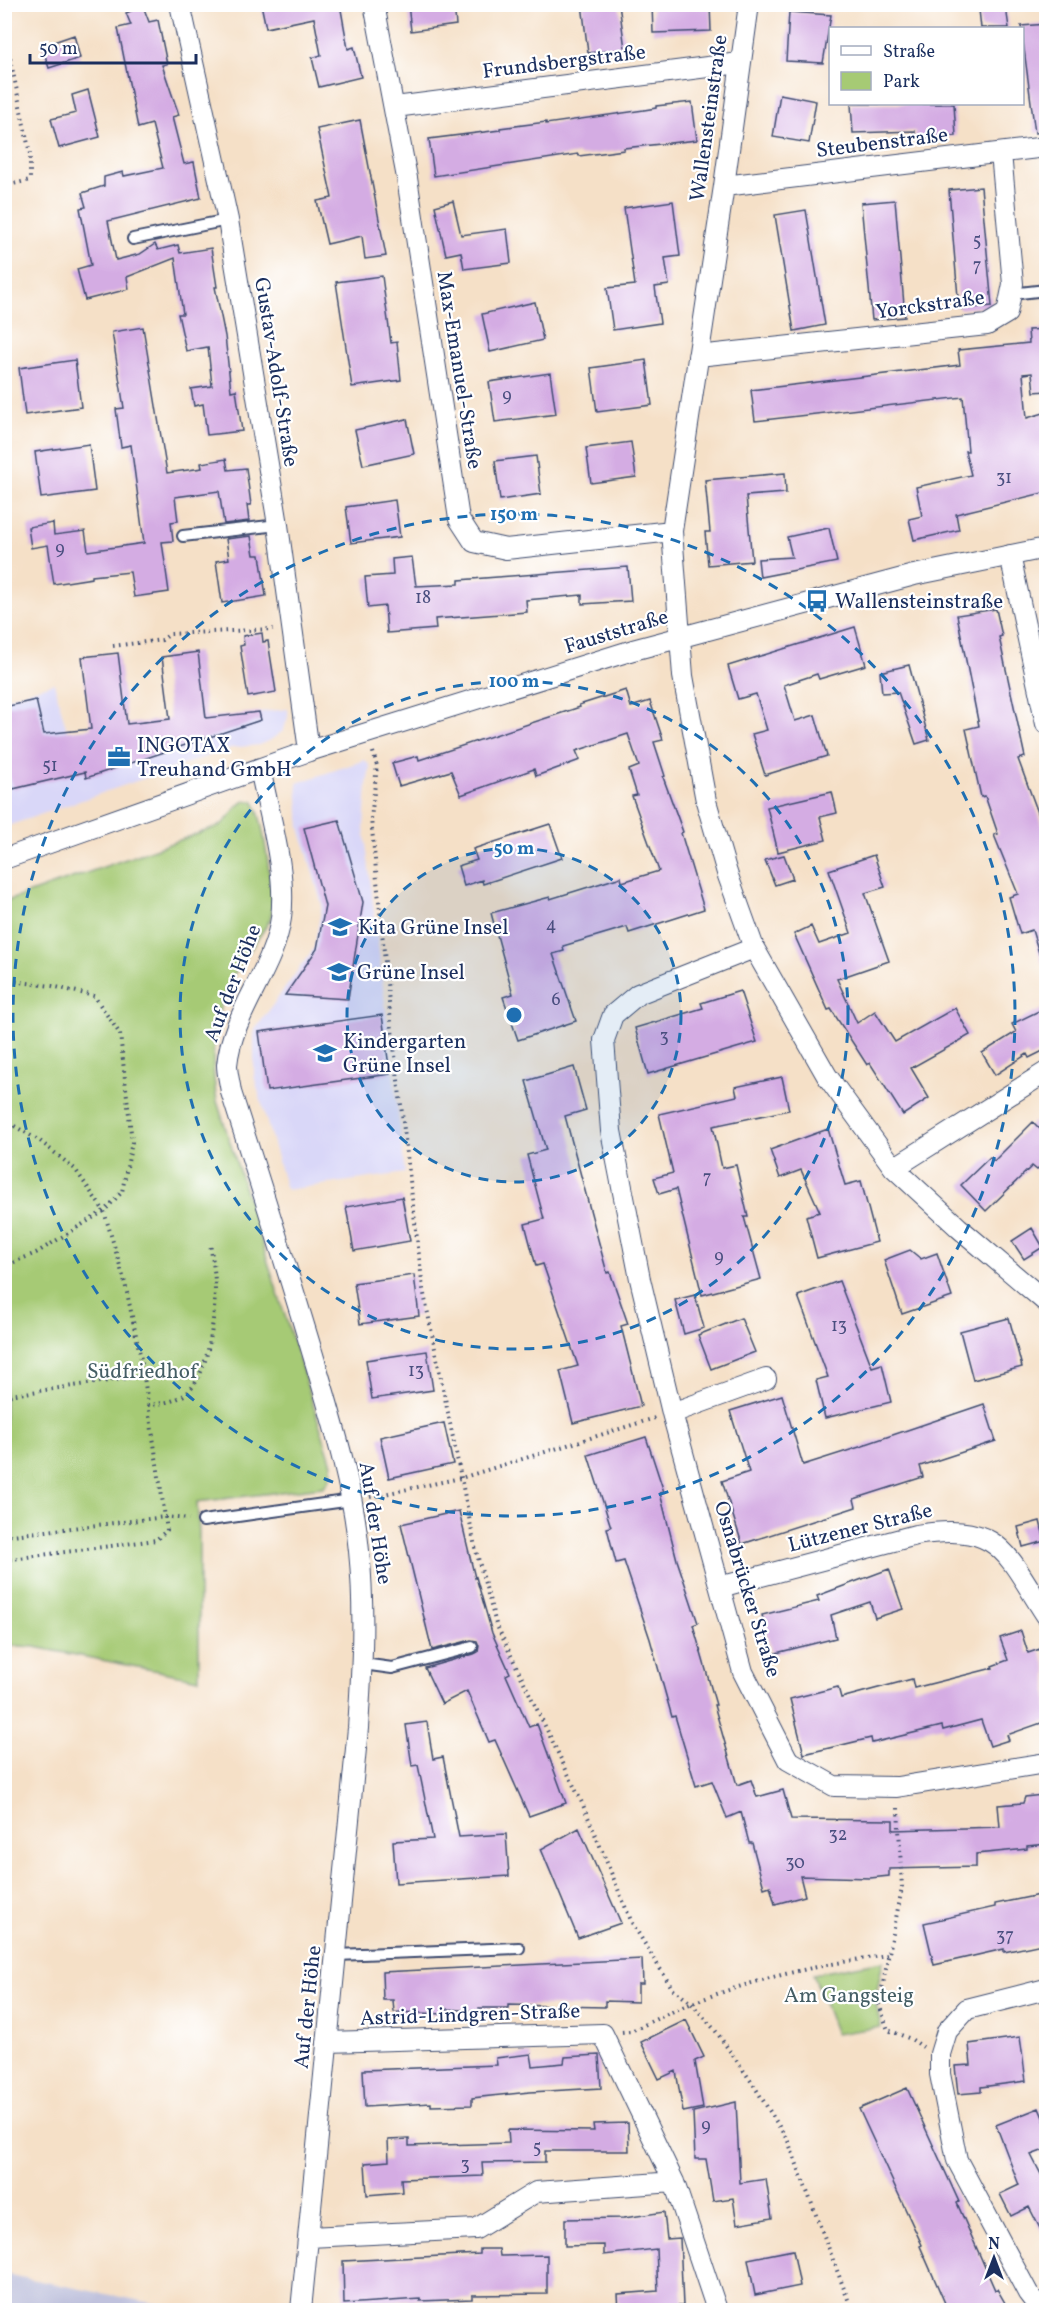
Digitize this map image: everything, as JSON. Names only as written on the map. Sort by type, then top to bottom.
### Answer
[{"type":"street","name":"Gustav-Adolf-Straße","points":[[180,4],[228,220],[278,525],[309,751]]},
{"type":"street","name":"Max-Emanuel-Straße","points":[[374,4],[395,107],[459,519],[474,542],[506,549],[672,531]]},
{"type":"street","name":"Wallensteinstraße","points":[[748,4],[724,186],[672,531],[679,637],[690,720],[706,801],[727,873],[754,948],[827,1076],[894,1168],[959,1228],[1047,1302]]},
{"type":"street","name":"Frundsbergstraße","points":[[395,107],[739,63]]},
{"type":"street","name":"Steubenstraße","points":[[724,186],[1047,147]]},
{"type":"street","name":"Yorckstraße","points":[[698,356],[987,325],[1007,313],[1013,284],[1001,153]]},
{"type":"street","name":"Fauststraße","points":[[4,860],[309,751],[679,637],[914,575],[1047,548]]},
{"type":"street","points":[[1010,555],[1047,724]]},
{"type":"street","name":"Auf der Höhe","points":[[260,768],[278,861],[282,890],[281,919],[265,969],[231,1045],[227,1066],[231,1092],[306,1330],[335,1432],[352,1500],[363,1602],[363,1664],[301,2310]]},
{"type":"street","name":"Osnabrücker Straße","points":[[754,948],[638,994],[613,1015],[604,1040],[611,1131],[640,1279],[672,1413],[743,1672],[788,1760],[834,1786],[897,1787],[1047,1763]]},
{"type":"street","points":[[894,1168],[1047,1072]]},
{"type":"street","points":[[672,1413],[766,1378]]},
{"type":"street","name":"Lützener Straße","points":[[720,1587],[916,1534],[946,1530],[980,1534],[1002,1549],[1047,1615]]},
{"type":"street","points":[[1041,2310],[1028,2293],[957,2160],[940,2074],[939,2054],[947,2031],[967,2009],[1047,1989]]},
{"type":"street","name":"Astrid-Lindgren-Straße","points":[[327,2042],[603,2034],[674,2182],[717,2310]]},
{"type":"street","points":[[309,2237],[476,2229],[536,2192],[674,2182]]},
{"type":"lane","points":[[134,238],[228,220]]},
{"type":"lane","points":[[1011,294],[1047,290]]},
{"type":"lane","points":[[183,536],[278,525]]},
{"type":"lane","points":[[203,1521],[352,1500]]},
{"type":"lane","points":[[363,1664],[392,1668],[472,1647]]},
{"type":"lane","points":[[336,1955],[519,1948]]},
{"type":"path","points":[[4,29],[30,154],[30,180],[4,186]]},
{"type":"path","points":[[113,646],[162,640],[170,634],[292,627]]},
{"type":"path","points":[[372,748],[377,766],[371,819],[410,1188],[423,1289],[475,1547],[496,1624],[583,1804],[632,1923],[672,1988],[691,2003],[716,2030],[788,2141],[852,2310]]},
{"type":"path","points":[[4,980],[52,986],[94,996],[120,1034],[132,1142],[122,1192],[104,1211],[36,1253],[4,1266]]},
{"type":"path","points":[[4,1120],[40,1141],[75,1169],[104,1211],[125,1283],[144,1376],[167,1530],[156,1540],[4,1560]]},
{"type":"path","points":[[148,1405],[164,1403],[187,1393],[200,1374],[214,1315],[216,1283],[210,1243]]},
{"type":"path","points":[[4,1396],[144,1376]]},
{"type":"path","points":[[352,1500],[461,1478],[672,1413]]},
{"type":"path","points":[[4,1536],[165,1517],[203,1521]]},
{"type":"path","points":[[897,1787],[902,1888],[879,2004],[888,2030],[910,2038],[936,2055],[939,2054]]},
{"type":"path","points":[[603,2034],[632,2031],[691,2003],[832,1962],[888,1955]]},
{"type":"shaded area","points":[[54,683],[67,731],[288,709],[288,717],[283,731],[259,745],[231,748],[5,827],[4,699]]},
{"type":"shaded area","name":"Grüne Insel","points":[[365,760],[370,766],[364,827],[405,1173],[286,1190],[254,1076],[254,1031],[314,948],[322,905],[300,828],[297,783]]},
{"type":"shaded area","points":[[5,2274],[187,2310],[5,2310]]},
{"type":"green space","name":"Südfriedhof","points":[[245,801],[253,801],[257,808],[264,836],[272,911],[270,920],[232,978],[220,1007],[214,1038],[215,1086],[217,1101],[332,1468],[329,1479],[323,1487],[197,1502],[199,1679],[35,1647],[5,1645],[4,902],[217,827]]},
{"type":"green space","name":"Am Gangsteig","points":[[883,1961],[875,2000],[881,2027],[836,2034],[813,1974]]},
{"type":"building","points":[[261,4],[340,4],[348,49],[354,47],[361,77],[319,87],[312,58],[321,55],[314,18],[266,28]]},
{"type":"building","points":[[408,4],[454,4],[456,25],[411,31]]},
{"type":"building","points":[[582,4],[619,4],[625,49],[588,53]]},
{"type":"building","points":[[652,4],[710,4],[711,31],[653,33]]},
{"type":"building","points":[[143,6],[149,22],[158,20],[167,64],[162,65],[179,115],[172,117],[184,164],[194,162],[201,198],[108,221],[116,260],[140,254],[155,244],[158,250],[178,245],[180,253],[211,248],[231,391],[236,390],[242,431],[207,435],[203,404],[194,406],[191,389],[212,386],[208,347],[186,351],[178,314],[183,314],[175,258],[127,277],[129,289],[85,300],[77,269],[91,265],[80,208],[86,207],[82,193],[104,186],[104,177],[123,172],[124,176],[163,168],[152,124],[138,128],[118,28],[131,25],[126,13]]},
{"type":"building","points":[[1006,7],[1009,27],[981,27],[979,10]]},
{"type":"building","points":[[789,12],[831,15],[823,63],[786,61]]},
{"type":"building","points":[[1047,24],[1047,132],[1035,133],[1024,49],[1024,27],[1021,26]]},
{"type":"building","points":[[74,35],[80,58],[49,68],[42,46]]},
{"type":"building","points":[[88,90],[100,137],[59,148],[51,119],[76,113],[72,95]]},
{"type":"building","points":[[780,94],[816,101],[809,143],[773,137]]},
{"type":"building","points":[[692,102],[697,140],[624,148],[624,150],[579,156],[578,154],[434,176],[429,139]]},
{"type":"building","points":[[851,105],[954,105],[956,136],[915,139],[915,131],[853,133]]},
{"type":"building","points":[[360,120],[386,256],[365,259],[362,236],[327,244],[317,201],[332,198],[317,129]]},
{"type":"building","points":[[981,187],[992,306],[959,309],[949,190]]},
{"type":"building","points":[[895,200],[905,317],[872,320],[861,203]]},
{"type":"building","points":[[453,201],[461,235],[507,229],[511,263],[464,269],[461,252],[446,255],[435,206]]},
{"type":"building","points":[[673,201],[680,256],[665,258],[669,285],[655,287],[660,323],[613,330],[607,288],[635,285],[624,208]]},
{"type":"building","points":[[806,210],[825,325],[794,331],[775,215]]},
{"type":"building","points":[[382,276],[391,343],[397,342],[401,380],[352,387],[336,282]]},
{"type":"building","points":[[535,302],[543,340],[490,352],[482,314]]},
{"type":"building","points":[[143,327],[167,473],[202,468],[201,463],[226,459],[228,470],[246,468],[251,505],[247,505],[249,521],[224,524],[219,491],[175,497],[178,521],[171,522],[173,541],[162,542],[169,592],[134,597],[130,572],[92,576],[92,578],[54,584],[48,545],[31,548],[28,527],[53,523],[54,535],[85,531],[88,551],[144,543],[131,445],[121,447],[116,409],[124,408],[112,332]]},
{"type":"building","points":[[1047,329],[1047,391],[1034,392],[1032,373],[1023,374],[1027,418],[1047,412],[1047,492],[956,514],[959,530],[914,540],[909,519],[922,516],[916,487],[971,475],[965,451],[968,451],[963,397],[755,421],[751,390],[960,365],[958,350],[1029,343],[1028,330]]},
{"type":"building","points":[[75,360],[81,407],[25,415],[19,368]]},
{"type":"building","points":[[646,360],[652,405],[597,412],[591,368]]},
{"type":"building","points":[[550,373],[556,414],[495,422],[489,382]]},
{"type":"building","points":[[407,419],[414,454],[363,465],[355,430]]},
{"type":"building","points":[[631,442],[636,477],[591,483],[586,448]]},
{"type":"building","points":[[89,444],[95,491],[41,498],[35,452]]},
{"type":"building","points":[[536,456],[541,494],[500,500],[495,461]]},
{"type":"building","points":[[785,473],[786,493],[746,496],[752,561],[708,565],[705,532],[710,532],[705,480]]},
{"type":"building","points":[[395,500],[400,537],[351,543],[346,507]]},
{"type":"building","points":[[829,528],[837,562],[760,577],[758,559],[792,557],[787,537]]},
{"type":"building","points":[[251,536],[254,555],[260,555],[266,596],[222,603],[216,561],[229,559],[226,539]]},
{"type":"building","points":[[412,557],[416,586],[459,584],[459,580],[628,567],[631,601],[582,604],[582,595],[526,600],[527,612],[435,619],[436,629],[387,633],[385,606],[368,608],[365,577],[393,575],[392,559]]},
{"type":"building","points":[[996,609],[1002,636],[999,637],[1025,757],[1018,759],[1047,837],[1047,963],[1042,963],[1032,930],[1020,934],[1009,897],[1018,894],[994,835],[998,834],[985,796],[981,797],[966,729],[979,726],[957,615]]},
{"type":"building","points":[[855,627],[866,665],[819,679],[817,674],[784,685],[795,721],[815,715],[827,756],[765,775],[752,734],[767,730],[756,694],[738,699],[728,666]]},
{"type":"building","points":[[262,633],[263,642],[268,641],[276,692],[248,697],[240,646],[244,645],[243,636]]},
{"type":"building","points":[[198,652],[206,718],[259,712],[261,720],[86,778],[85,772],[13,789],[4,755],[4,707],[36,700],[44,734],[91,729],[82,657],[118,653],[127,724],[170,719],[162,657]]},
{"type":"building","points":[[909,665],[929,740],[916,744],[898,692],[882,693],[880,672]]},
{"type":"building","points":[[626,690],[631,707],[650,701],[663,740],[654,742],[665,776],[663,777],[683,832],[681,833],[704,909],[629,933],[627,927],[563,946],[564,951],[553,954],[576,1021],[518,1040],[503,997],[513,994],[491,913],[550,897],[550,899],[621,877],[622,882],[659,871],[632,796],[637,795],[629,770],[639,766],[628,734],[576,751],[580,760],[536,776],[534,769],[461,795],[451,771],[399,786],[392,763],[418,756],[419,760]]},
{"type":"building","points":[[832,792],[837,813],[820,817],[826,840],[778,852],[767,807]]},
{"type":"building","name":"Kita Grüne Insel","points":[[339,820],[363,902],[348,999],[285,995],[317,949],[325,906],[304,828]]},
{"type":"building","points":[[550,824],[562,858],[483,884],[482,880],[464,886],[458,866],[477,860],[473,849]]},
{"type":"building","points":[[784,855],[793,879],[775,885],[765,860]]},
{"type":"building","points":[[874,855],[885,887],[865,893],[889,961],[837,979],[857,1023],[875,1011],[895,1042],[955,1008],[970,1035],[911,1068],[929,1098],[903,1115],[870,1063],[867,1065],[831,1009],[828,1010],[794,934],[811,926],[819,944],[851,933],[829,870]]},
{"type":"building","points":[[740,991],[757,1042],[648,1074],[635,1028],[703,1008],[701,1003]]},
{"type":"building","points":[[1047,1007],[1047,1049],[1029,1058],[1027,1054],[995,1075],[982,1053],[1016,1032],[1012,1024]]},
{"type":"building","name":"Kindergarten Grüne Insel","points":[[382,1015],[390,1074],[267,1091],[259,1032]]},
{"type":"building","points":[[574,1067],[586,1110],[565,1116],[607,1273],[610,1272],[628,1324],[621,1326],[641,1406],[573,1423],[560,1371],[578,1366],[543,1264],[536,1266],[525,1224],[544,1219],[527,1155],[546,1150],[526,1081]]},
{"type":"building","points":[[782,1077],[789,1110],[713,1126],[722,1168],[736,1165],[748,1217],[744,1217],[761,1279],[702,1295],[676,1189],[659,1194],[654,1178],[673,1173],[659,1114],[737,1096],[735,1087]]},
{"type":"building","points":[[1033,1122],[1047,1136],[1047,1161],[1037,1170],[1032,1166],[986,1211],[961,1185],[990,1157],[994,1161]]},
{"type":"building","points":[[828,1129],[845,1185],[861,1181],[877,1242],[817,1258],[806,1216],[820,1212],[801,1170],[780,1178],[770,1150]]},
{"type":"building","points":[[402,1197],[410,1241],[354,1251],[346,1207]]},
{"type":"building","points":[[1032,1228],[1043,1247],[1024,1259],[1012,1241]]},
{"type":"building","points":[[910,1250],[921,1259],[937,1253],[952,1297],[902,1314],[884,1260]]},
{"type":"building","points":[[414,1275],[419,1316],[360,1324],[354,1283]]},
{"type":"building","points":[[839,1281],[872,1367],[882,1364],[891,1402],[825,1418],[816,1380],[828,1377],[798,1296]]},
{"type":"building","points":[[695,1295],[704,1328],[684,1334],[675,1300]]},
{"type":"building","points":[[741,1318],[755,1352],[711,1369],[698,1335]]},
{"type":"building","points":[[1009,1318],[1022,1367],[973,1380],[960,1331]]},
{"type":"building","points":[[427,1351],[433,1390],[372,1399],[366,1360]]},
{"type":"building","points":[[782,1395],[803,1465],[984,1404],[996,1441],[920,1466],[923,1477],[854,1499],[856,1507],[742,1544],[722,1481],[749,1472],[730,1411]]},
{"type":"building","points":[[444,1423],[453,1464],[389,1478],[380,1437]]},
{"type":"building","points":[[646,1437],[664,1492],[660,1493],[677,1560],[698,1623],[693,1625],[737,1785],[751,1780],[757,1797],[783,1790],[791,1819],[893,1820],[893,1830],[1000,1827],[998,1805],[1023,1803],[1025,1797],[1042,1795],[1047,1844],[1027,1846],[1027,1849],[976,1854],[976,1867],[889,1869],[889,1876],[870,1878],[800,1876],[805,1896],[775,1904],[770,1886],[764,1888],[741,1812],[727,1818],[712,1781],[696,1786],[675,1716],[672,1717],[650,1639],[624,1561],[616,1563],[607,1528],[611,1527],[588,1455]]},
{"type":"building","points":[[459,1511],[475,1578],[492,1633],[510,1673],[506,1675],[529,1727],[537,1724],[566,1803],[529,1816],[495,1740],[489,1742],[467,1691],[442,1704],[425,1668],[474,1654],[478,1652],[479,1646],[477,1641],[471,1640],[432,1650],[401,1524]]},
{"type":"building","points":[[1040,1521],[1045,1541],[1023,1547],[1018,1527]]},
{"type":"building","points":[[889,1569],[903,1609],[875,1618],[870,1602],[831,1615],[836,1638],[772,1654],[762,1615],[819,1601],[817,1596]]},
{"type":"building","points":[[1021,1631],[1028,1653],[1040,1649],[1047,1670],[1047,1721],[1007,1735],[1009,1740],[990,1746],[981,1720],[943,1730],[942,1726],[872,1743],[871,1738],[804,1754],[790,1699],[838,1687],[841,1698],[912,1679],[914,1688],[993,1668],[992,1666],[1008,1660],[1000,1638]]},
{"type":"building","points":[[427,1722],[433,1759],[443,1757],[459,1837],[506,1834],[509,1876],[396,1883],[393,1841],[433,1839],[418,1765],[412,1766],[406,1725]]},
{"type":"building","points":[[579,1828],[621,1923],[578,1938],[541,1849]]},
{"type":"building","points":[[1044,1894],[1047,1907],[1047,1943],[1004,1952],[1004,1949],[934,1965],[924,1923]]},
{"type":"building","points":[[642,1959],[643,1984],[638,1984],[638,2002],[605,2001],[605,2007],[508,2005],[508,2008],[479,2008],[479,2011],[445,2009],[445,2014],[394,2012],[393,2000],[383,2000],[382,1972]]},
{"type":"building","points":[[686,2020],[704,2057],[695,2061],[703,2108],[683,2112],[676,2071],[659,2079],[641,2042]]},
{"type":"building","points":[[1020,2037],[1026,2081],[981,2087],[981,2092],[958,2094],[955,2066],[971,2065],[969,2044]]},
{"type":"building","points":[[531,2054],[533,2066],[564,2063],[565,2057],[599,2055],[601,2088],[472,2098],[472,2105],[431,2106],[431,2103],[365,2107],[363,2070],[497,2065],[496,2058]]},
{"type":"building","points":[[907,2088],[959,2202],[957,2203],[995,2290],[997,2289],[1009,2310],[948,2310],[920,2246],[922,2245],[859,2109]]},
{"type":"building","points":[[736,2102],[740,2183],[766,2179],[772,2218],[737,2224],[733,2198],[713,2201],[706,2159],[695,2159],[693,2112]]},
{"type":"building","points":[[1039,2108],[1047,2127],[1047,2149],[1031,2155],[1047,2186],[1047,2242],[1029,2207],[1011,2216],[1000,2194],[1019,2185],[996,2125]]},
{"type":"building","points":[[628,2123],[629,2151],[545,2151],[545,2162],[482,2163],[483,2176],[401,2179],[402,2192],[367,2195],[365,2163],[389,2161],[388,2140],[409,2139],[409,2146],[509,2143],[508,2130],[594,2131],[593,2124]]},
{"type":"building","points":[[664,2212],[667,2239],[680,2238],[683,2306],[670,2306],[671,2310],[619,2310],[618,2294],[658,2291],[656,2249],[604,2255],[604,2245],[565,2246],[565,2219],[624,2218]]},
{"type":"building","points":[[480,2249],[499,2249],[500,2256],[547,2255],[547,2294],[472,2295],[472,2299],[420,2301],[420,2299],[344,2304],[343,2261],[480,2254]]},
{"type":"building","points":[[793,2250],[800,2286],[755,2295],[748,2259]]},
{"type":"place","name":"Wallensteinstraße","points":[[817,601]]},
{"type":"place","name":"INGOTAX Treuhand GmbH","points":[[119,757]]},
{"type":"place","name":"Kita Grüne Insel","points":[[340,927]]},
{"type":"place","name":"Grüne Insel","points":[[339,972]]},
{"type":"place","name":"Kindergarten Grüne Insel","points":[[325,1053]]}]
